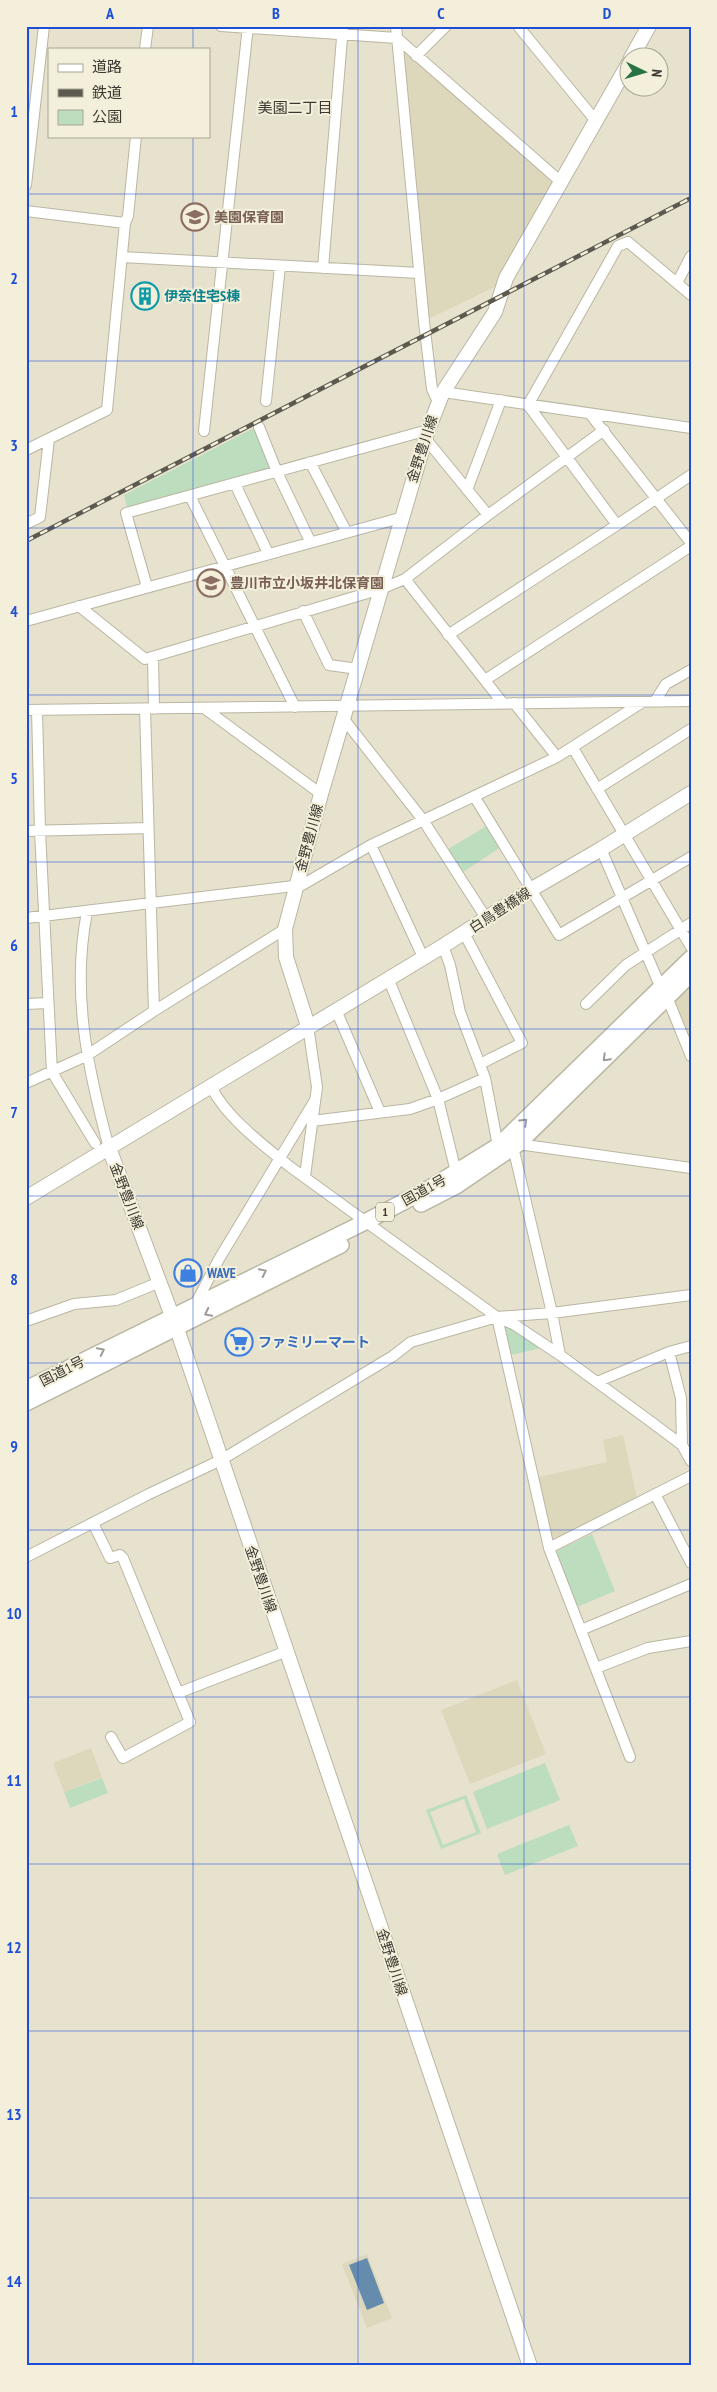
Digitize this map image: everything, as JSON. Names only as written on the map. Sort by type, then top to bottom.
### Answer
[{"type":"highway","name":"国道1号","points":[[26,1403],[174,1322],[195,1305],[456,1186],[510,1146],[664,992],[691,958]]},
{"type":"highway","name":"国道1号","points":[[664,992],[691,974]]},
{"type":"highway","name":"国道1号","points":[[26,1389],[174,1322],[369,1225],[456,1172],[510,1146]]},
{"type":"main road","points":[[637,48],[649,26]]},
{"type":"main road","name":"金野豊川線","points":[[530,2366],[174,1322],[109,1148],[308,1026],[286,957],[284,929],[320,794],[382,589],[400,518],[426,434],[441,397],[495,312],[506,278],[620,79]]},
{"type":"main road","name":"白鳥豊橋線","points":[[308,1026],[443,946],[532,889],[691,793]]},
{"type":"main road","points":[[27,1195],[109,1148]]},
{"type":"street","points":[[26,185],[44,66],[44,26]]},
{"type":"street","points":[[145,48],[148,26]]},
{"type":"street","points":[[221,26],[342,30],[397,38],[562,182]]},
{"type":"street","points":[[396,26],[419,273],[432,388],[441,397],[501,400],[691,428]]},
{"type":"street","points":[[416,56],[446,26]]},
{"type":"street","points":[[518,26],[596,121]]},
{"type":"street","points":[[204,431],[248,27]]},
{"type":"street","points":[[323,268],[342,30]]},
{"type":"street","points":[[26,450],[107,410],[125,224],[128,216],[136,138]]},
{"type":"street","points":[[26,211],[125,224]]},
{"type":"street","points":[[528,405],[618,246],[628,242],[691,295]]},
{"type":"street","points":[[677,283],[691,256]]},
{"type":"street","points":[[122,257],[419,273]]},
{"type":"street","points":[[266,401],[280,266]]},
{"type":"street","points":[[467,490],[501,400]]},
{"type":"street","points":[[528,405],[617,525]]},
{"type":"street","points":[[485,680],[691,545],[657,498],[590,414]]},
{"type":"street","points":[[259,427],[277,472],[310,541]]},
{"type":"street","points":[[79,606],[145,659],[382,589],[405,579],[604,430]]},
{"type":"street","points":[[147,587],[126,513],[310,462],[426,434],[488,515]]},
{"type":"street","points":[[26,524],[40,517],[49,439]]},
{"type":"street","points":[[310,462],[346,532]]},
{"type":"street","points":[[448,635],[691,475]]},
{"type":"street","points":[[235,484],[268,553]]},
{"type":"street","points":[[190,496],[295,707]]},
{"type":"street","points":[[26,621],[310,541],[400,518]]},
{"type":"street","points":[[405,579],[502,702]]},
{"type":"street","points":[[304,611],[329,665],[358,669]]},
{"type":"street","points":[[153,658],[149,709],[148,828],[154,1011]]},
{"type":"street","points":[[655,701],[666,684],[691,670]]},
{"type":"street","points":[[95,1143],[52,1072],[32,710],[295,707],[345,712],[502,702],[641,703],[691,701]]},
{"type":"street","points":[[514,703],[557,757]]},
{"type":"street","points":[[26,918],[150,905],[302,885],[372,845],[557,757],[641,703]]},
{"type":"street","points":[[204,708],[320,794]]},
{"type":"street","points":[[345,712],[423,820],[486,918]]},
{"type":"street","points":[[597,789],[691,729]]},
{"type":"street","points":[[573,748],[691,947]]},
{"type":"street","points":[[474,796],[559,935],[691,857]]},
{"type":"street","points":[[26,831],[148,828]]},
{"type":"street","points":[[372,845],[423,958]]},
{"type":"street","points":[[601,849],[691,1056]]},
{"type":"street","points":[[87,912],[80,987],[86,1056],[109,1148]]},
{"type":"street","points":[[586,1004],[626,965],[691,923]]},
{"type":"street","points":[[26,1083],[86,1056],[284,929]]},
{"type":"street","points":[[464,933],[522,1043],[480,1064]]},
{"type":"street","points":[[443,946],[450,965],[460,1012],[510,1146],[552,1313],[560,1355]]},
{"type":"street","points":[[388,978],[438,1099],[456,1172]]},
{"type":"street","points":[[26,1004],[48,1003]]},
{"type":"street","points":[[336,1010],[380,1112]]},
{"type":"street","points":[[305,1176],[315,1100],[316,1073],[308,1026]]},
{"type":"street","points":[[312,1121],[410,1109],[485,1078]]},
{"type":"street","points":[[211,1087],[220,1103],[280,1158],[369,1225],[497,1316],[515,1325],[597,1382],[682,1445],[691,1462]]},
{"type":"street","points":[[195,1305],[219,1259],[315,1100]]},
{"type":"street","points":[[510,1146],[691,1168]]},
{"type":"street","points":[[26,1320],[74,1304],[116,1300],[160,1282]]},
{"type":"street","points":[[26,1557],[221,1460],[393,1356],[412,1342],[497,1316],[552,1313],[691,1295]]},
{"type":"street","points":[[497,1316],[549,1548],[630,1757]]},
{"type":"street","points":[[597,1382],[669,1352],[691,1346]]},
{"type":"street","points":[[669,1352],[681,1398],[682,1445]]},
{"type":"street","points":[[549,1548],[691,1476]]},
{"type":"street","points":[[655,1494],[691,1563]]},
{"type":"street","points":[[93,1523],[110,1558],[120,1555],[123,1558],[190,1722],[123,1758],[111,1737]]},
{"type":"street","points":[[581,1630],[691,1584]]},
{"type":"street","points":[[596,1668],[648,1648],[691,1641]]},
{"type":"street","points":[[178,1692],[287,1651]]},
{"type":"shaded area","points":[[401,45],[557,182],[501,284],[424,321]]},
{"type":"shaded area","points":[[691,981],[691,1048],[671,1000]]},
{"type":"shaded area","points":[[623,1435],[637,1498],[555,1539],[551,1539],[538,1477],[607,1462],[603,1440]]},
{"type":"shaded area","points":[[517,1680],[546,1754],[470,1784],[441,1710]]},
{"type":"shaded area","points":[[91,1748],[102,1777],[64,1792],[53,1763]]},
{"type":"shaded area","points":[[367,2254],[392,2318],[367,2328],[342,2264]]},
{"type":"green space","points":[[256,427],[273,468],[127,508],[124,495]]},
{"type":"green space","points":[[488,825],[501,847],[460,874],[445,851]]},
{"type":"green space","points":[[506,1326],[541,1348],[511,1355]]},
{"type":"green space","points":[[592,1534],[615,1591],[577,1607],[557,1555],[558,1550]]},
{"type":"green space","points":[[545,1763],[560,1800],[487,1829],[473,1792]]},
{"type":"green space","points":[[102,1778],[108,1793],[70,1808],[64,1792]]},
{"type":"green space","points":[[466,1795],[481,1833],[441,1849],[426,1810]],"holes":[[[464,1799],[476,1832],[443,1845],[430,1812]]]},
{"type":"green space","points":[[569,1825],[578,1846],[505,1875],[497,1854]]},
{"type":"water","points":[[367,2258],[384,2303],[367,2310],[349,2265]]},
{"type":"railway","points":[[26,541],[691,198]]},
{"type":"place","name":"美園保育園","points":[[195,217]]},
{"type":"place","name":"伊奈住宅S棟","points":[[145,296]]},
{"type":"place","name":"豊川市立小坂井北保育園","points":[[211,583]]},
{"type":"place","name":"WAVE","points":[[188,1273]]},
{"type":"place","name":"ファミリーマート","points":[[239,1342]]},
{"type":"district","name":"美園二丁目","points":[[295,108]]}]
